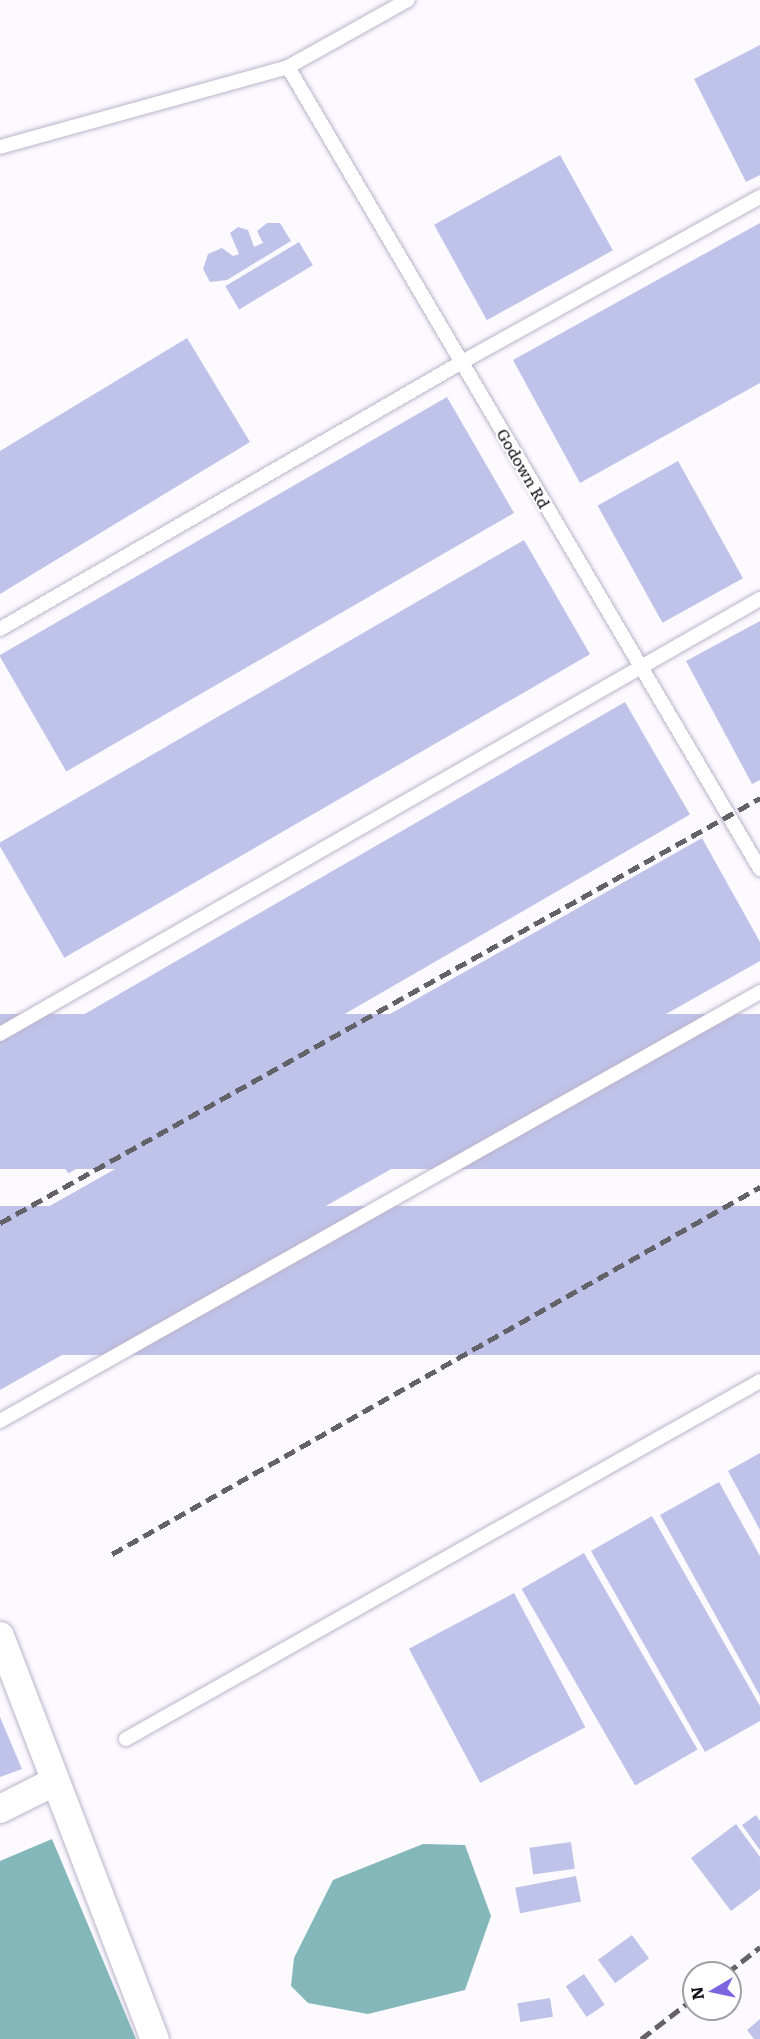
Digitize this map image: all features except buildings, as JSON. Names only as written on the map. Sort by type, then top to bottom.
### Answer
[{"type":"street","points":[[0,1636],[54,1782],[155,2039]]},
{"type":"street","points":[[0,1809],[54,1782]]},
{"type":"lane","points":[[0,147],[288,67],[408,0]]},
{"type":"lane","name":"Godown Rd","points":[[288,67],[760,869]]},
{"type":"lane","points":[[0,629],[462,362],[760,197]]},
{"type":"lane","points":[[0,1034],[760,599]]},
{"type":"lane","points":[[0,1421],[760,992]]},
{"type":"lane","points":[[126,1739],[760,1381]]},
{"type":"water","points":[[52,1839],[136,2039],[0,2039],[0,1861]]},
{"type":"water","points":[[423,1844],[465,1845],[491,1916],[465,1990],[368,2014],[308,2003],[291,1986],[294,1958],[333,1880]]},
{"type":"railway","points":[[0,1223],[760,798]]},
{"type":"railway","points":[[112,1554],[760,1187]]},
{"type":"railway","points":[[742,1961],[760,1947]]},
{"type":"railway","points":[[641,2039],[682,2007]]}]
